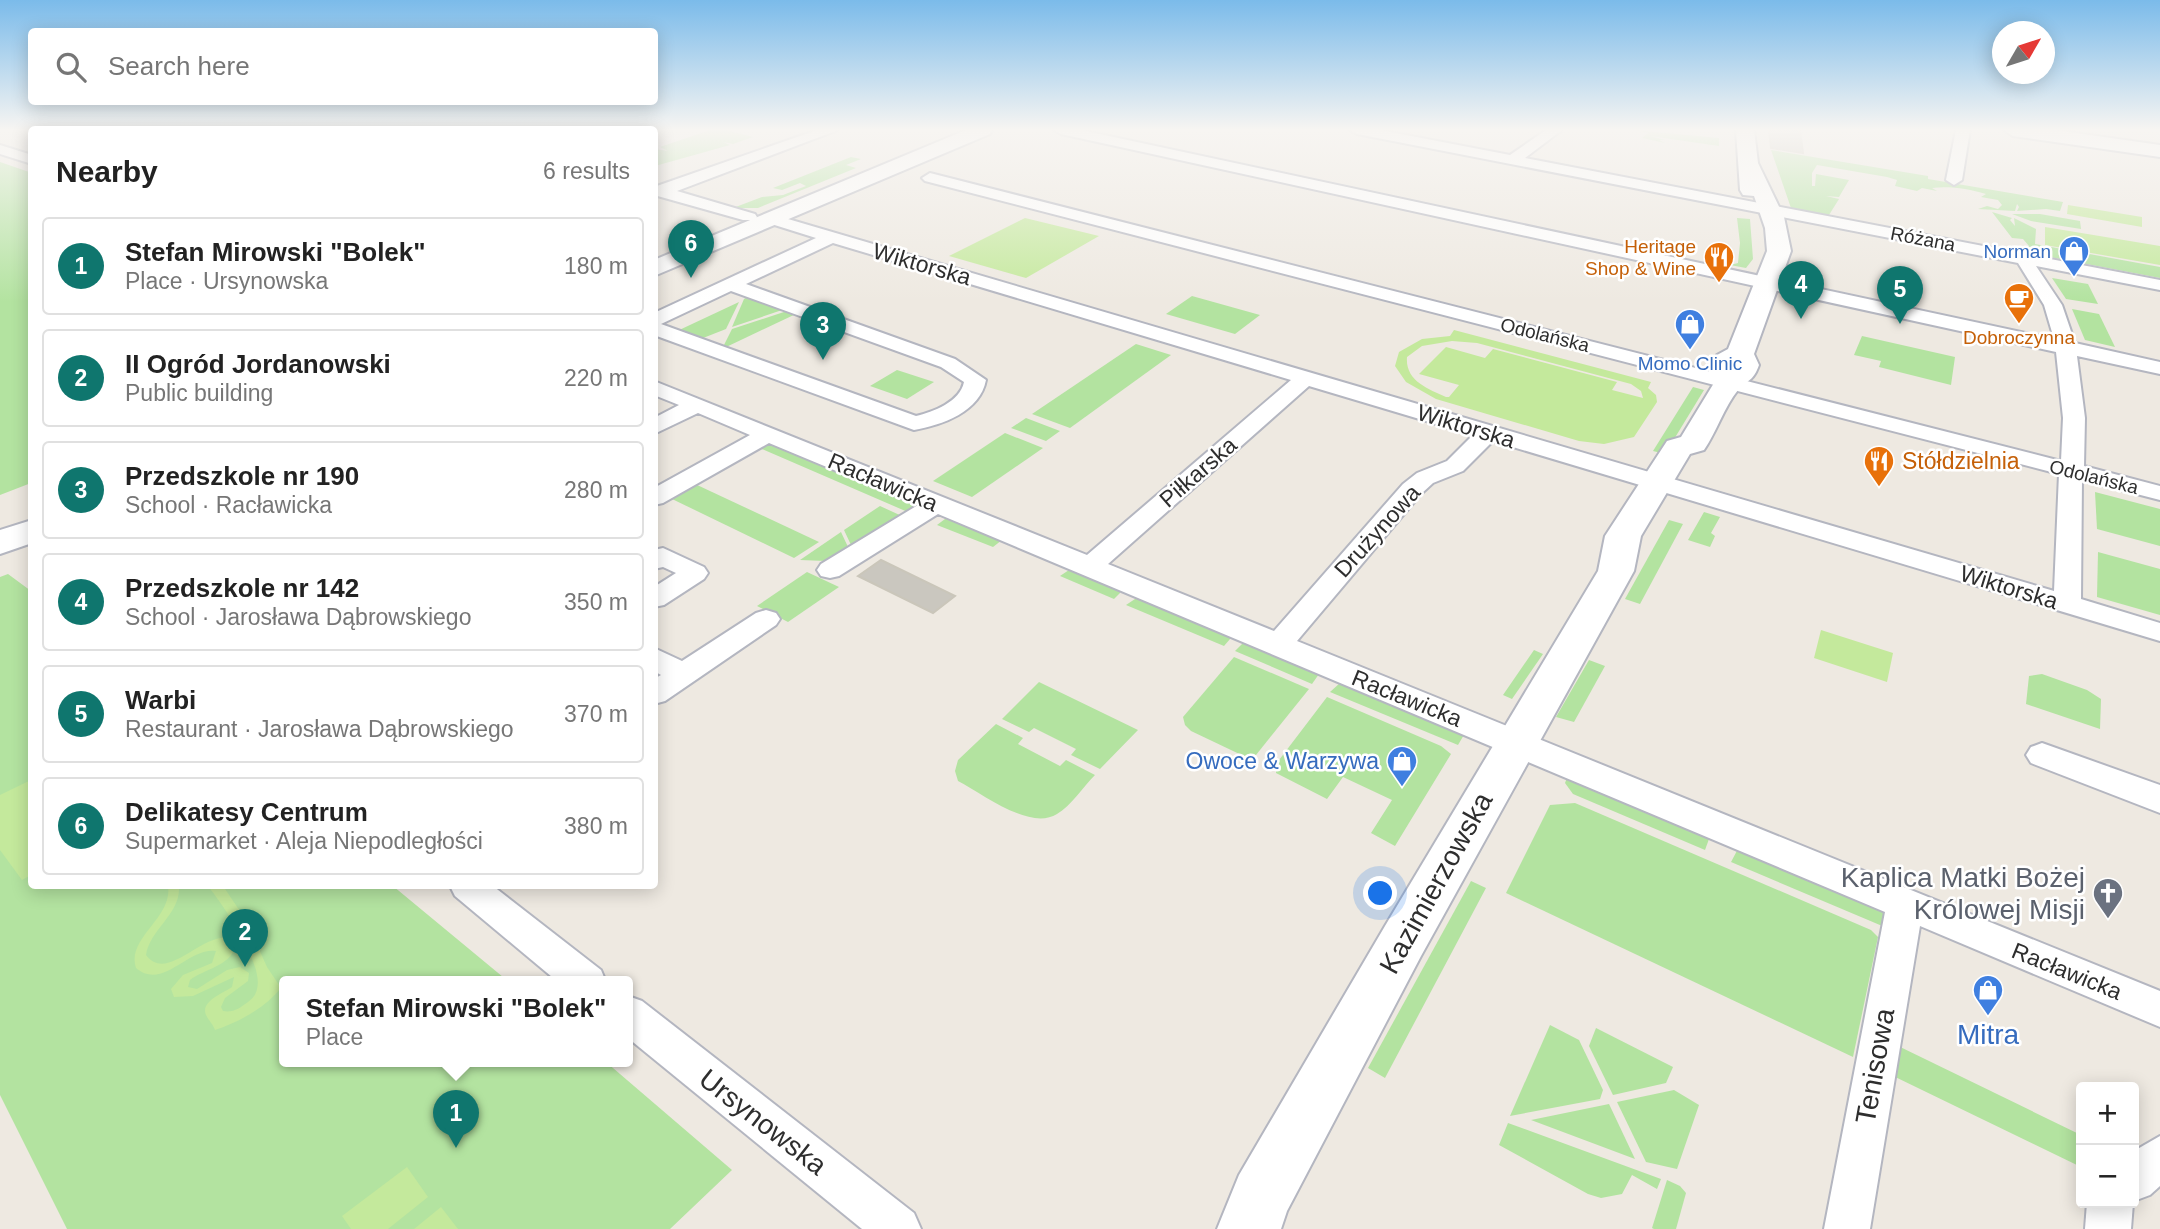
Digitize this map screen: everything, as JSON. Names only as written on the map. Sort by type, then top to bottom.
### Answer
[{"type":"street","points":[[658,267],[828,187]]},
{"type":"street","points":[[658,255],[838,187]]},
{"type":"street","name":"Odolańska","points":[[966,187],[2160,493]]},
{"type":"street","points":[[1340,187],[1770,276],[2066,348],[2160,368]]},
{"type":"street","name":"Różana","points":[[1655,187],[2160,285]]},
{"type":"street","points":[[1762,187],[1768,198],[1763,208],[1763,229],[1770,276]]},
{"type":"street","name":"Wiktorska","points":[[658,191],[831,237],[2160,632]]},
{"type":"street","points":[[658,318],[831,237]]},
{"type":"street","points":[[2028,260],[2029,269],[2056,311],[2066,348],[2075,461],[2072,471],[2067,604]]},
{"type":"street","name":"Kazimierzowska","points":[[1249,1218],[1516,743],[1616,571],[1633,565],[1667,485],[1697,455],[1693,443],[1728,383],[1741,376],[1745,365],[1740,354],[1770,276]]},
{"type":"street","points":[[658,329],[914,423],[934,417],[963,402],[973,392],[975,380],[948,363],[732,285]]},
{"type":"street","name":"Piłkarska","points":[[1088,567],[1307,377]]},
{"type":"street","name":"Racławicka","points":[[658,389],[2160,1009]]},
{"type":"street","points":[[658,425],[697,405]]},
{"type":"street","name":"Drużynowa","points":[[1278,645],[1412,489],[1425,478],[1455,466],[1488,433]]},
{"type":"street","points":[[658,496],[768,434]]},
{"type":"street","points":[[830,569],[874,545],[937,504]]},
{"type":"street","points":[[0,524],[28,513]]},
{"type":"street","points":[[0,543],[28,532]]},
{"type":"street","points":[[658,559],[663,556],[695,573],[658,596]]},
{"type":"street","points":[[658,691],[766,619]]},
{"type":"street","points":[[658,660],[683,675]]},
{"type":"street","points":[[2042,755],[2136,788],[2160,800]]},
{"type":"street","points":[[472,889],[580,976]]},
{"type":"street","name":"Tenisowa","points":[[1847,1229],[1905,904]]},
{"type":"street","name":"Ursynowska","points":[[633,1018],[898,1229]]},
{"type":"street","points":[[2139,1175],[2160,1158]]},
{"type":"street","points":[[2108,1229],[2110,1208]]},
{"type":"green space","points":[[0,187],[28,187],[28,484],[0,495]]},
{"type":"green space","points":[[809,187],[758,208],[733,208],[762,197],[783,195]]},
{"type":"green space","points":[[1784,187],[1845,187],[1839,197],[1826,196],[1839,199],[1829,215],[1791,208]]},
{"type":"green space","points":[[1901,187],[1941,187],[1932,188],[1937,191],[1922,188],[1917,191]]},
{"type":"green space","points":[[1951,187],[1977,187],[2063,202],[2060,211],[2017,211],[2017,204],[2015,211],[1978,209],[1987,206],[1998,209],[2002,205],[1998,200],[1981,197],[1986,194]]},
{"type":"green space","points":[[2068,205],[2142,217],[2142,227],[2067,214]]},
{"type":"green space","points":[[1992,212],[2012,218],[2010,220],[2015,226],[2014,218],[2036,229],[2035,244],[2160,267],[2160,278],[2013,250],[2019,246],[2029,246],[2023,239],[2012,238]]},
{"type":"green space","points":[[2012,214],[2040,214],[2080,221],[2081,229],[2031,221]]},
{"type":"green space","points":[[1025,218],[1099,236],[1026,278],[949,256]]},
{"type":"green space","points":[[1737,218],[1750,219],[1753,259],[1746,268],[1730,265],[1738,263],[1740,243]]},
{"type":"green space","points":[[2045,227],[2160,246],[2160,265],[2045,245]]},
{"type":"green space","points":[[2052,278],[2088,284],[2098,304],[2066,299]]},
{"type":"green space","points":[[749,296],[785,309],[732,327],[744,299]]},
{"type":"green space","points":[[1192,296],[1260,315],[1235,334],[1166,314]]},
{"type":"green space","points":[[739,302],[726,329],[698,340],[675,332]]},
{"type":"green space","points":[[2072,309],[2099,314],[2115,347],[2085,340]]},
{"type":"green space","points":[[790,310],[798,313],[722,349],[732,329]]},
{"type":"green space","points":[[1454,330],[1651,382],[1648,388],[1656,395],[1657,402],[1634,437],[1604,444],[1579,441],[1436,399],[1406,382],[1395,366],[1399,352],[1422,339],[1450,336]],"holes":[[[1452,341],[1477,343],[1631,384],[1641,391],[1643,398],[1612,390],[1617,382],[1493,349],[1485,358],[1446,347],[1419,374],[1459,385],[1449,397],[1419,383],[1407,365],[1407,357],[1422,346]]]},
{"type":"green space","points":[[1862,336],[1955,357],[1951,385],[1879,367],[1881,361],[1854,355]]},
{"type":"green space","points":[[1136,344],[1171,355],[1070,428],[1032,414]]},
{"type":"green space","points":[[897,370],[934,382],[907,399],[870,386]]},
{"type":"green space","points":[[1693,387],[1704,390],[1665,454],[1653,451]]},
{"type":"green space","points":[[1026,418],[1060,431],[1046,441],[1011,428]]},
{"type":"green space","points":[[1005,433],[1043,448],[972,497],[933,481]]},
{"type":"green space","points":[[767,441],[914,503],[915,507],[910,513],[755,446]]},
{"type":"green space","points":[[695,484],[819,542],[794,558],[670,498]]},
{"type":"green space","points":[[1715,490],[2058,591],[2058,594],[1713,493]]},
{"type":"green space","points":[[2095,492],[2160,509],[2160,546],[2097,529]]},
{"type":"green space","points":[[880,506],[904,517],[865,542],[860,539],[851,545],[844,530]]},
{"type":"green space","points":[[1704,512],[1720,517],[1711,533],[1715,536],[1710,547],[1688,540]]},
{"type":"green space","points":[[949,516],[1002,540],[993,547],[937,525]]},
{"type":"green space","points":[[1669,520],[1683,524],[1640,604],[1625,599]]},
{"type":"green space","points":[[841,532],[848,547],[826,561],[800,560]]},
{"type":"green space","points":[[2098,552],[2160,569],[2160,615],[2097,597]]},
{"type":"green space","points":[[1072,568],[1120,589],[1120,593],[1114,599],[1060,576]]},
{"type":"green space","points":[[807,572],[839,587],[788,622],[757,606]]},
{"type":"green space","points":[[8,574],[28,589],[28,889],[397,889],[502,976],[279,976],[279,1067],[612,1067],[732,1170],[670,1229],[67,1229],[0,1095],[0,577]]},
{"type":"green space","points":[[1138,597],[1230,636],[1230,639],[1224,646],[1126,605]]},
{"type":"green space","points":[[1821,630],[1893,653],[1887,682],[1814,658]]},
{"type":"green space","points":[[1244,642],[1319,674],[1312,684],[1235,651]]},
{"type":"green space","points":[[1534,650],[1543,654],[1512,699],[1503,695]]},
{"type":"green space","points":[[1234,657],[1309,689],[1252,760],[1191,731],[1185,725],[1183,717]]},
{"type":"green space","points":[[1589,660],[1605,666],[1574,722],[1556,717]]},
{"type":"green space","points":[[2042,674],[2087,690],[2101,699],[2100,729],[2026,704],[2029,676]]},
{"type":"green space","points":[[1039,682],[1138,730],[1100,769],[1071,755],[1076,749],[1034,728],[1029,732],[1002,719]]},
{"type":"green space","points":[[1340,683],[1465,733],[1458,745],[1330,692]]},
{"type":"green space","points":[[1327,697],[1441,746],[1451,754],[1395,846],[1371,833],[1392,800],[1343,777],[1327,799],[1276,773],[1276,764]]},
{"type":"green space","points":[[996,724],[1023,738],[1018,744],[1060,766],[1066,760],[1095,775],[1062,811],[1046,818],[1020,814],[993,802],[958,781],[955,771],[958,760]]},
{"type":"green space","points":[[1568,775],[1705,833],[1709,839],[1705,850],[1573,794],[1565,783]]},
{"type":"green space","points":[[28,781],[28,877],[22,880],[0,850],[0,795]]},
{"type":"green space","points":[[1575,803],[1871,930],[1878,937],[1853,1057],[1506,893],[1550,805]]},
{"type":"green space","points":[[1739,847],[1876,905],[1887,913],[1887,928],[1731,862]]},
{"type":"green space","points":[[1471,881],[1486,888],[1385,1078],[1368,1068]]},
{"type":"green space","points":[[168,889],[179,889],[175,905],[149,946],[146,955],[154,962],[164,964],[174,961],[206,943],[228,938],[235,947],[228,959],[190,980],[188,987],[197,989],[227,970],[240,967],[249,973],[248,981],[225,998],[221,1007],[223,1011],[233,1011],[251,1000],[257,989],[258,978],[249,950],[210,889],[225,889],[246,920],[267,967],[279,985],[279,990],[259,1008],[215,1030],[206,1015],[206,1006],[232,987],[234,977],[193,996],[174,997],[171,989],[183,975],[212,963],[216,951],[195,955],[166,972],[146,974],[136,968],[137,947],[164,908]]},
{"type":"green space","points":[[1550,1025],[1579,1040],[1603,1090],[1600,1099],[1510,1116]]},
{"type":"green space","points":[[1596,1028],[1673,1067],[1666,1083],[1613,1095],[1589,1046]]},
{"type":"green space","points":[[1892,1043],[2076,1133],[2076,1165],[1887,1073]]},
{"type":"green space","points":[[1674,1090],[1699,1105],[1677,1169],[1646,1162],[1617,1102]]},
{"type":"green space","points":[[1609,1104],[1635,1159],[1531,1120]]},
{"type":"green space","points":[[1508,1123],[1661,1179],[1657,1189],[1632,1175],[1622,1194],[1601,1198],[1588,1194],[1499,1145]]},
{"type":"green space","points":[[407,1167],[428,1197],[388,1229],[351,1229],[342,1216]]},
{"type":"green space","points":[[1667,1180],[1680,1186],[1686,1193],[1676,1229],[1654,1229],[1652,1228]]},
{"type":"green space","points":[[441,1207],[458,1229],[414,1229]]},
{"type":"building","points":[[881,560],[955,596],[933,613],[858,576]]},
{"type":"place","name":"Delikatesy Centrum","points":[[691,278]]},
{"type":"place","name":"Norman","points":[[2074,278]]},
{"type":"place","name":"Heritage Shop & Wine","points":[[1719,284]]},
{"type":"place","name":"Przedszkole nr 142","points":[[1801,319]]},
{"type":"place","name":"Warbi","points":[[1900,324]]},
{"type":"place","name":"Dobroczynna","points":[[2019,325]]},
{"type":"place","name":"Momo Clinic","points":[[1690,351]]},
{"type":"place","name":"Przedszkole nr 190","points":[[823,360]]},
{"type":"place","name":"Stółdzielnia","points":[[1879,488]]},
{"type":"place","name":"Owoce & Warzywa","points":[[1402,788]]},
{"type":"place","name":"Kaplica Matki Bożej Królowej Misji","points":[[2108,920]]},
{"type":"place","name":"II Ogród Jordanowski","points":[[245,967]]},
{"type":"place","name":"Mitra","points":[[1988,1017]]},
{"type":"place","name":"Stefan Mirowski \"Bolek\"","points":[[456,1148]]}]
